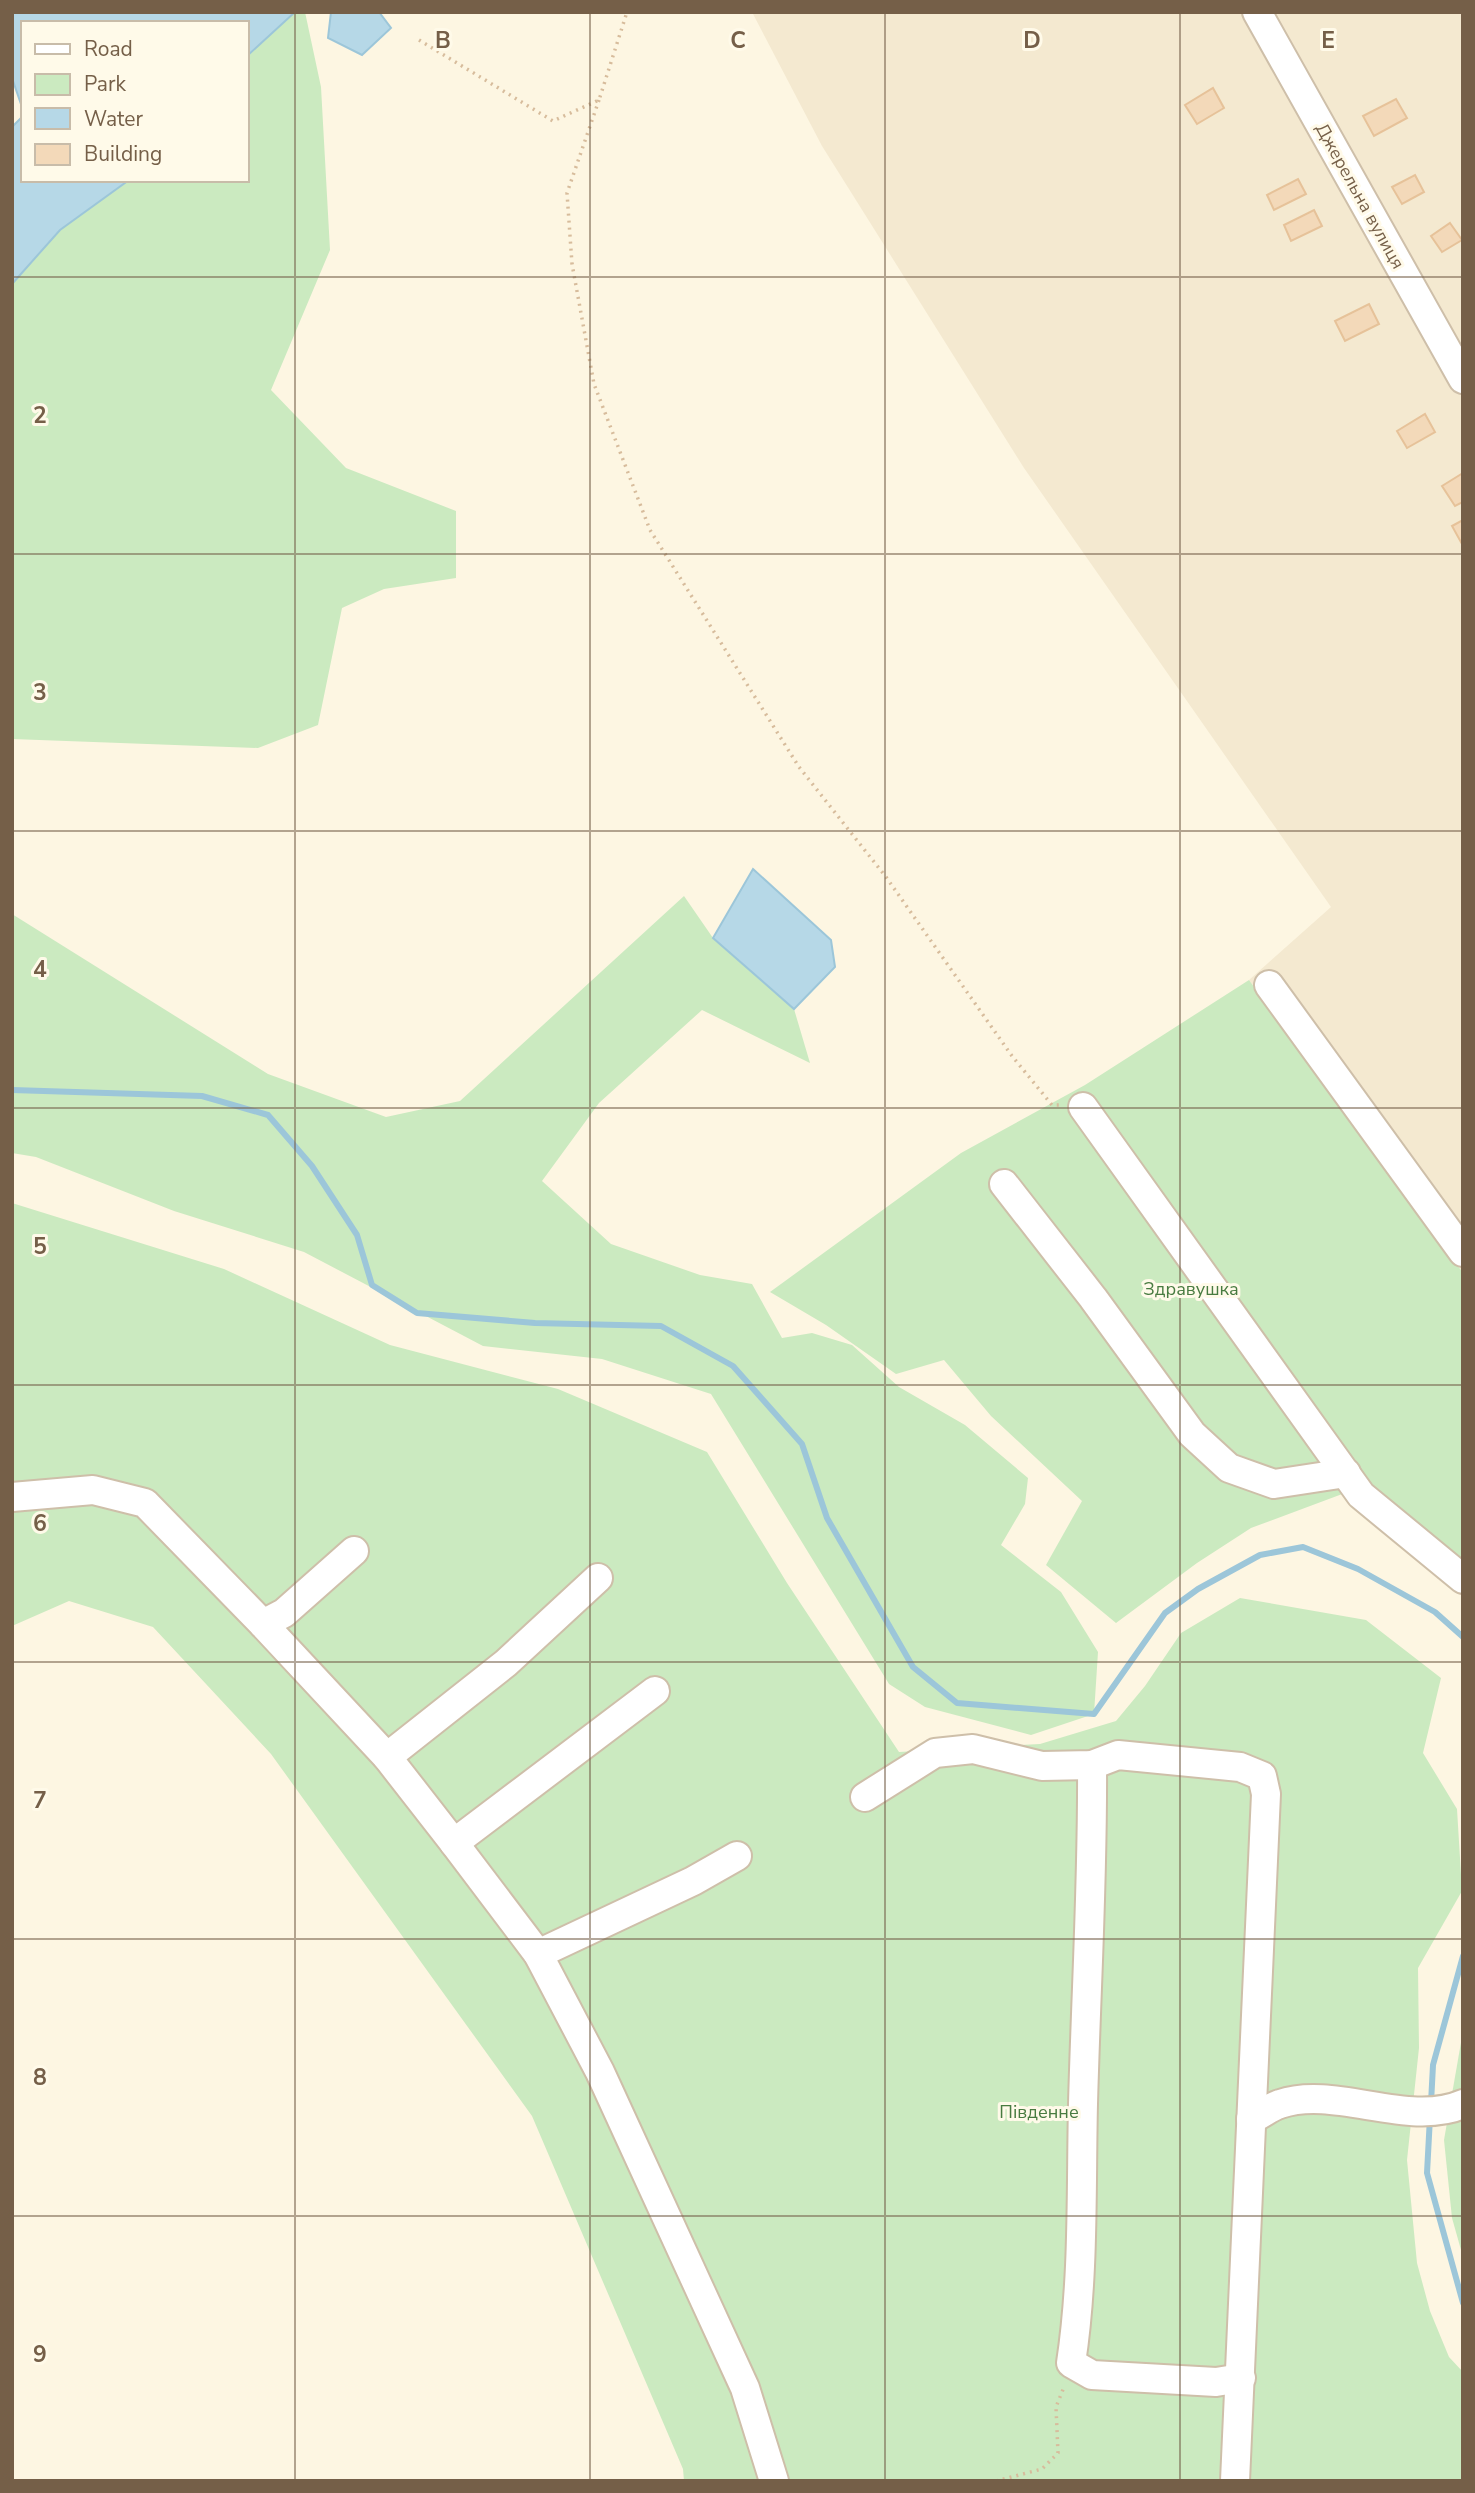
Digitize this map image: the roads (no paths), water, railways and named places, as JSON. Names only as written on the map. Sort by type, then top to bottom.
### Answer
[{"type":"street","name":"Джерельна вулиця","points":[[1257,12],[1463,379]]},
{"type":"street","points":[[1269,985],[1463,1252]]},
{"type":"street","points":[[1083,1107],[1361,1495],[1463,1579]]},
{"type":"street","points":[[1004,1184],[1093,1298],[1192,1434],[1229,1468],[1274,1484],[1346,1473]]},
{"type":"street","points":[[12,1497],[93,1490],[145,1503],[387,1757],[454,1843],[538,1954],[600,2072],[666,2210],[745,2388],[774,2481]]},
{"type":"street","points":[[263,1624],[284,1613],[354,1551]]},
{"type":"street","points":[[387,1757],[506,1663],[598,1578]]},
{"type":"street","points":[[454,1843],[655,1691]]},
{"type":"street","points":[[865,1797],[935,1753],[973,1749],[1042,1766],[1092,1765],[1118,1755],[1240,1767],[1262,1776],[1266,1794],[1235,2481]]},
{"type":"street","points":[[1092,1765],[1093,1859],[1082,2205],[1076,2329],[1071,2363],[1092,2375],[1216,2382],[1241,2378]]},
{"type":"street","points":[[538,1954],[693,1881],[737,1856]]},
{"type":"street","points":[[1251,2119],[1281,2104],[1319,2100],[1404,2110],[1458,2106]]},
{"type":"water","points":[[13,12],[295,12],[248,55],[248,21],[21,21],[21,104],[12,78]]},
{"type":"water","points":[[331,12],[379,12],[391,28],[362,55],[328,38]]},
{"type":"water","points":[[21,118],[21,182],[126,182],[60,230],[12,284],[12,127]]},
{"type":"water","points":[[753,869],[831,940],[835,967],[794,1009],[713,938]]},
{"type":"waterway","points":[[12,1090],[202,1096],[268,1115],[312,1166],[357,1235],[372,1285],[417,1313],[535,1323],[661,1326],[733,1366],[802,1444],[827,1518],[913,1667],[957,1703],[1094,1714],[1165,1613],[1198,1589],[1260,1555],[1303,1547],[1358,1569],[1435,1612],[1463,1637]]},
{"type":"waterway","points":[[1431,2103],[1433,2065],[1463,1956]]},
{"type":"waterway","points":[[1430,2117],[1427,2173],[1463,2303]]},
{"type":"park label","name":"Здравушка","points":[[1191,1289]]},
{"type":"park label","name":"Південне","points":[[1039,2112]]}]
